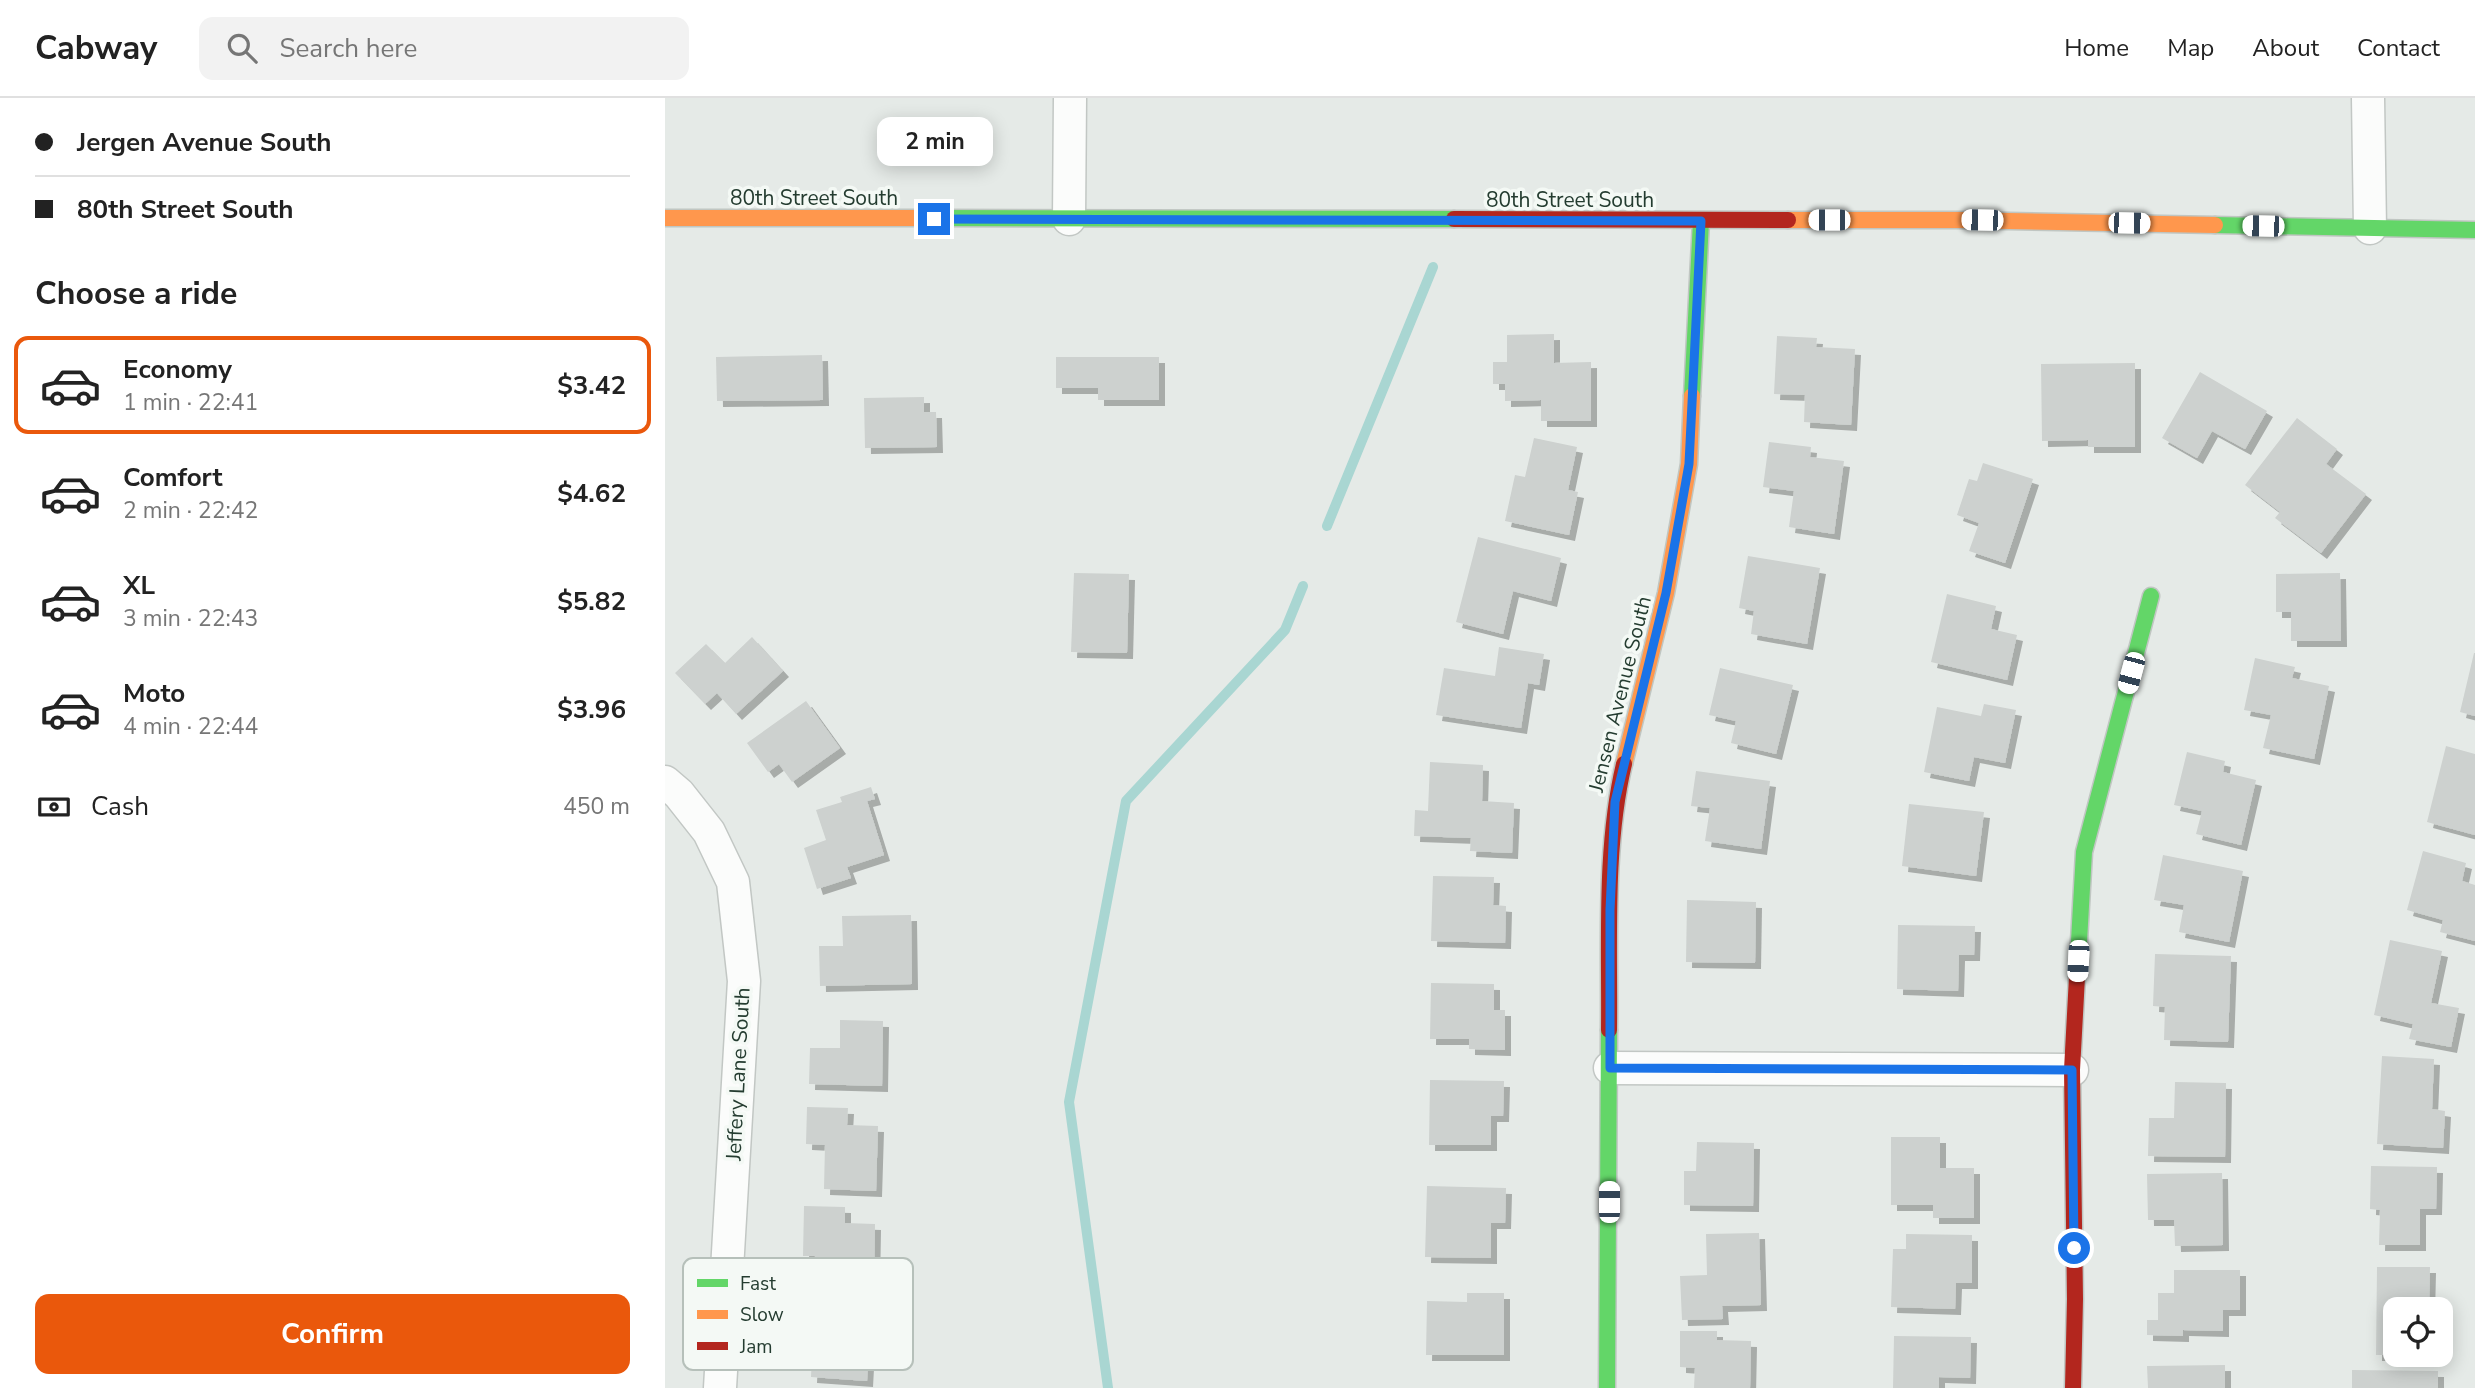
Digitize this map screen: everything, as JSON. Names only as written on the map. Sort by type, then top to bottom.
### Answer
[{"type":"street","points":[[1069,219],[1070,98]]},
{"type":"street","points":[[2368,98],[2370,228]]},
{"type":"street","name":"80th Street South","points":[[665,218],[1958,220],[2475,230]]},
{"type":"street","name":"Jensen Avenue South","points":[[1607,1388],[1610,910],[1615,802],[1666,593],[1689,464],[1701,221]]},
{"type":"street","points":[[2073,1388],[2075,1299],[2072,1070],[2084,852],[2151,596]]},
{"type":"street","name":"Jeffery Lane South","points":[[665,782],[679,794],[709,832],[733,882],[744,981],[728,1258]]},
{"type":"street","points":[[1610,1068],[2072,1070]]},
{"type":"street","name":"Jeffery Lane South","points":[[720,1388],[721,1370]]},
{"type":"building","points":[[1554,334],[1554,363],[1591,362],[1591,421],[1541,421],[1541,400],[1505,401],[1505,384],[1493,384],[1493,362],[1507,362],[1507,335]]},
{"type":"building","points":[[1777,336],[1817,338],[1816,347],[1855,349],[1851,425],[1804,422],[1805,395],[1774,394]]},
{"type":"building","points":[[822,355],[823,400],[717,401],[716,357]]},
{"type":"building","points":[[1056,357],[1159,357],[1159,400],[1098,400],[1098,388],[1056,388]]},
{"type":"building","points":[[2135,363],[2135,447],[2088,447],[2088,440],[2042,441],[2041,364]]},
{"type":"building","points":[[2200,372],[2267,411],[2245,449],[2212,431],[2197,458],[2162,438]]},
{"type":"building","points":[[924,397],[924,412],[936,412],[937,447],[865,448],[864,398]]},
{"type":"building","points":[[2297,418],[2337,449],[2326,464],[2366,494],[2321,553],[2275,518],[2280,512],[2245,485]]},
{"type":"building","points":[[1534,438],[1577,447],[1568,490],[1578,492],[1569,535],[1505,521],[1515,475],[1525,477]]},
{"type":"building","points":[[1769,442],[1811,447],[1810,457],[1844,461],[1834,534],[1789,527],[1794,491],[1763,487]]},
{"type":"building","points":[[1983,463],[2033,479],[2005,563],[1969,551],[1979,523],[1957,515],[1969,479],[1977,481]]},
{"type":"building","points":[[1478,537],[1561,558],[1551,601],[1513,591],[1503,634],[1456,622]]},
{"type":"building","points":[[1748,556],[1820,568],[1807,644],[1751,634],[1754,611],[1739,608]]},
{"type":"building","points":[[1074,573],[1129,574],[1127,653],[1071,652]]},
{"type":"building","points":[[2340,573],[2341,641],[2291,641],[2291,612],[2276,612],[2276,574]]},
{"type":"building","points":[[1947,594],[1996,606],[1991,629],[2017,635],[2007,680],[1931,662]]},
{"type":"building","points":[[752,637],[783,671],[736,714],[717,693],[705,704],[675,673],[706,644],[725,663]]},
{"type":"building","points":[[1499,647],[1544,654],[1539,685],[1528,683],[1521,728],[1436,715],[1444,668],[1495,676]]},
{"type":"building","points":[[2475,653],[2475,716],[2460,712]]},
{"type":"building","points":[[2255,658],[2295,667],[2292,678],[2329,686],[2314,759],[2263,748],[2271,715],[2244,710]]},
{"type":"building","points":[[1720,668],[1793,685],[1776,754],[1731,743],[1736,721],[1709,715]]},
{"type":"building","points":[[806,701],[840,748],[792,782],[779,764],[768,772],[747,743]]},
{"type":"building","points":[[1984,704],[2016,710],[2005,763],[1974,757],[1969,781],[1924,772],[1937,707],[1981,716]]},
{"type":"building","points":[[2446,746],[2475,754],[2475,835],[2427,822]]},
{"type":"building","points":[[2187,752],[2225,761],[2223,772],[2256,780],[2241,845],[2196,834],[2202,811],[2174,805]]},
{"type":"building","points":[[1430,762],[1483,765],[1482,801],[1514,803],[1512,853],[1470,851],[1471,838],[1414,836],[1415,810],[1428,811]]},
{"type":"building","points":[[1696,771],[1770,781],[1761,849],[1705,841],[1710,808],[1691,806]]},
{"type":"building","points":[[871,787],[875,799],[867,801],[884,855],[847,867],[851,878],[817,889],[804,848],[826,840],[816,810],[842,802],[840,797]]},
{"type":"building","points":[[1909,804],[1984,812],[1976,876],[1902,866]]},
{"type":"building","points":[[2423,851],[2466,863],[2462,881],[2475,885],[2475,941],[2440,932],[2443,920],[2407,910]]},
{"type":"building","points":[[2163,855],[2243,871],[2229,942],[2179,932],[2184,905],[2154,900]]},
{"type":"building","points":[[1433,876],[1494,877],[1493,905],[1506,906],[1505,943],[1431,941]]},
{"type":"building","points":[[1687,900],[1756,902],[1755,963],[1686,962]]},
{"type":"building","points":[[911,915],[912,984],[820,986],[819,946],[843,946],[842,916]]},
{"type":"building","points":[[1898,925],[1975,926],[1974,955],[1959,955],[1958,991],[1897,989]]},
{"type":"building","points":[[2390,940],[2442,951],[2431,1003],[2459,1008],[2451,1047],[2409,1039],[2413,1024],[2374,1015]]},
{"type":"building","points":[[2155,954],[2231,956],[2228,1042],[2164,1040],[2165,1007],[2153,1006]]},
{"type":"building","points":[[1431,983],[1494,984],[1494,1010],[1505,1010],[1505,1050],[1469,1049],[1469,1039],[1430,1039]]},
{"type":"building","points":[[840,1020],[883,1021],[882,1086],[809,1084],[810,1048],[840,1048]]},
{"type":"building","points":[[2382,1056],[2434,1059],[2432,1109],[2445,1111],[2443,1148],[2377,1144]]},
{"type":"building","points":[[1430,1080],[1504,1081],[1503,1116],[1491,1116],[1491,1145],[1429,1145]]},
{"type":"building","points":[[2175,1082],[2226,1083],[2225,1157],[2148,1156],[2149,1118],[2174,1118]]},
{"type":"building","points":[[807,1107],[848,1108],[847,1125],[878,1126],[876,1191],[824,1189],[825,1145],[806,1144]]},
{"type":"building","points":[[1891,1137],[1940,1137],[1940,1168],[1974,1168],[1974,1218],[1933,1218],[1933,1205],[1891,1205]]},
{"type":"building","points":[[1697,1142],[1754,1143],[1753,1206],[1684,1205],[1684,1171],[1696,1171]]},
{"type":"building","points":[[2371,1166],[2437,1167],[2436,1209],[2420,1209],[2420,1245],[2379,1245],[2380,1210],[2370,1209]]},
{"type":"building","points":[[2222,1173],[2223,1245],[2175,1246],[2174,1220],[2148,1220],[2147,1174]]},
{"type":"building","points":[[1427,1186],[1506,1188],[1505,1223],[1491,1223],[1491,1258],[1425,1257]]},
{"type":"building","points":[[804,1206],[845,1207],[845,1223],[875,1224],[874,1258],[803,1256]]},
{"type":"building","points":[[1759,1233],[1761,1305],[1722,1306],[1723,1319],[1682,1320],[1680,1276],[1707,1275],[1706,1234]]},
{"type":"building","points":[[1906,1234],[1972,1235],[1972,1283],[1956,1283],[1955,1309],[1891,1307],[1893,1249],[1906,1249]]},
{"type":"building","points":[[2377,1267],[2430,1267],[2429,1297],[2383,1297],[2383,1355],[2376,1355]]},
{"type":"building","points":[[2174,1270],[2240,1270],[2240,1310],[2223,1310],[2223,1331],[2183,1330],[2183,1336],[2147,1335],[2147,1320],[2158,1320],[2158,1293],[2174,1293]]},
{"type":"building","points":[[1467,1293],[1504,1293],[1504,1355],[1426,1355],[1427,1301],[1467,1302]]},
{"type":"building","points":[[1680,1331],[1717,1331],[1717,1340],[1751,1341],[1750,1388],[1694,1388],[1695,1368],[1680,1367]]},
{"type":"building","points":[[1894,1336],[1971,1337],[1970,1378],[1939,1377],[1939,1388],[1893,1388]]},
{"type":"building","points":[[2225,1365],[2225,1388],[2148,1388],[2147,1366]]},
{"type":"building","points":[[811,1370],[868,1370],[867,1381],[811,1377]]},
{"type":"building","points":[[2352,1370],[2438,1371],[2438,1388],[2352,1388]]},
{"type":"waterway","points":[[1327,526],[1433,267]]},
{"type":"waterway","points":[[1108,1388],[1069,1102],[1126,801],[1285,630],[1303,586]]},
{"type":"traffic: fast","points":[[937,218],[1454,219]]},
{"type":"traffic: fast","points":[[1692,396],[1701,221]]},
{"type":"traffic: fast","points":[[2215,225],[2475,230]]},
{"type":"traffic: fast","points":[[2077,977],[2084,852],[2151,596]]},
{"type":"traffic: fast","points":[[1607,1388],[1609,1030]]},
{"type":"traffic: slow","points":[[665,218],[937,218]]},
{"type":"traffic: slow","points":[[1788,220],[2215,225]]},
{"type":"traffic: slow","points":[[1624,764],[1666,593],[1689,464],[1692,396]]},
{"type":"traffic: jam","points":[[1454,219],[1788,220]]},
{"type":"traffic: jam","points":[[1609,1030],[1611,862],[1613,829],[1624,764]]},
{"type":"traffic: jam","points":[[2073,1388],[2075,1299],[2072,1070],[2077,977]]},
{"type":"route","points":[[934,219],[1701,221],[1689,464],[1666,593],[1615,802],[1610,910],[1610,1068],[2072,1070],[2074,1248]]}]
